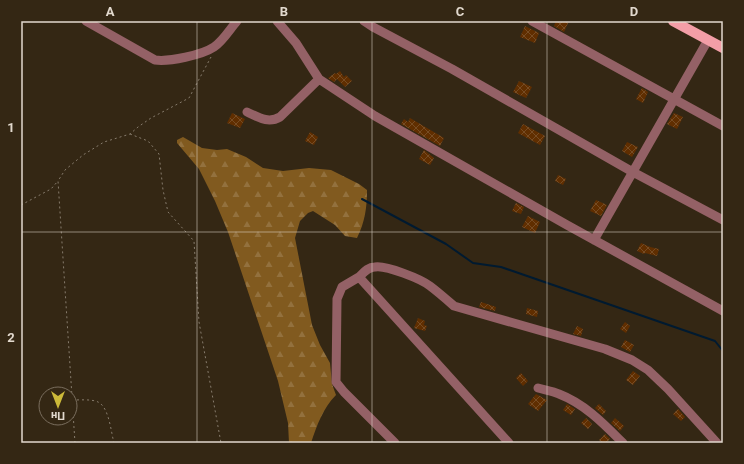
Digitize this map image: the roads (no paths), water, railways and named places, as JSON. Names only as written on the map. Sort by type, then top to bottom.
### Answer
[{"type":"main road","points":[[673,21],[723,48]]},
{"type":"street","points":[[86,21],[156,60],[162,61],[199,54],[214,47],[237,21]]},
{"type":"street","points":[[277,21],[296,43],[319,79],[375,116],[723,311]]},
{"type":"street","points":[[364,21],[452,69],[633,172],[723,220]]},
{"type":"street","points":[[532,21],[723,126]]},
{"type":"street","points":[[594,240],[708,40]]},
{"type":"street","points":[[247,112],[268,121],[276,120],[319,79]]},
{"type":"street","points":[[394,443],[336,382],[337,299],[342,287],[359,277],[365,270],[373,267],[396,270],[429,285],[454,306],[605,350],[632,360],[648,370],[663,384],[717,443]]},
{"type":"street","points":[[359,277],[509,443]]},
{"type":"street","points":[[538,388],[560,394],[577,403],[596,417],[623,443]]},
{"type":"waterway","points":[[362,199],[446,244],[473,263],[501,267],[715,341],[723,351]]}]
